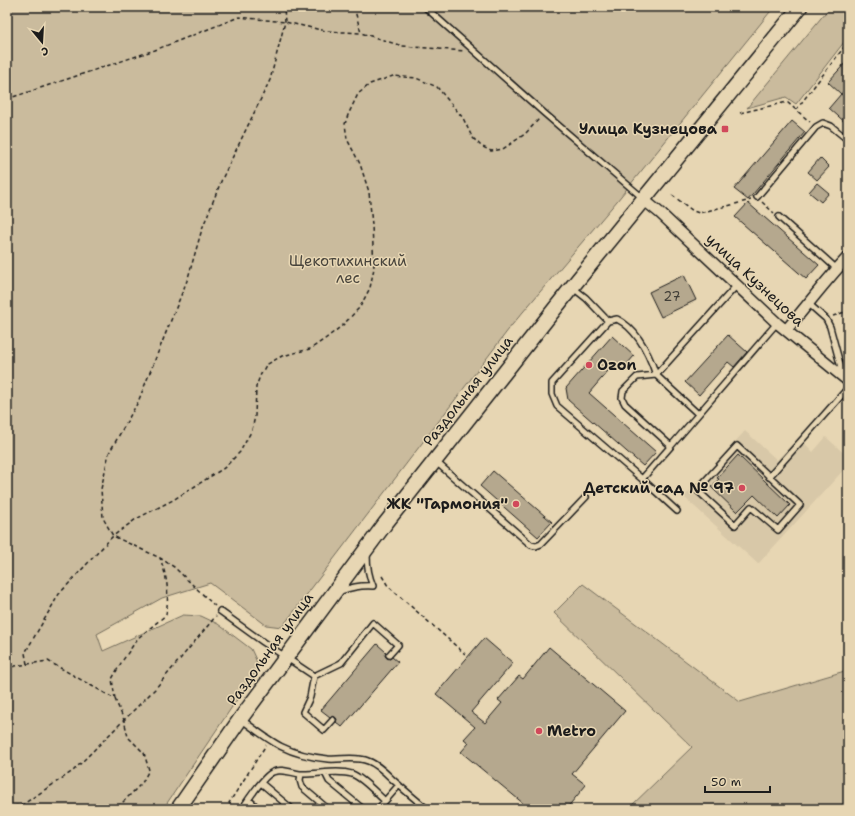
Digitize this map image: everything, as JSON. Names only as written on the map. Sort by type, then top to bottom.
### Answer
[{"type":"main road","name":"Раздольная улица","points":[[178,809],[240,718],[331,595],[435,460],[572,287],[800,7]]},
{"type":"street","name":"улица Кузнецова","points":[[644,200],[778,323],[846,380]]},
{"type":"street","points":[[786,330],[848,257]]},
{"type":"lane","points":[[425,7],[644,200]]},
{"type":"lane","points":[[758,197],[816,127],[823,123],[831,126],[848,140]]},
{"type":"lane","points":[[778,217],[837,269]]},
{"type":"lane","points":[[671,446],[624,404],[622,398],[623,391],[637,377],[656,376],[737,285]]},
{"type":"lane","points":[[572,287],[586,298],[608,321]]},
{"type":"lane","points":[[809,304],[826,319],[830,327],[846,380]]},
{"type":"lane","points":[[677,511],[642,479],[556,406],[552,394],[552,383],[608,321],[617,319],[626,324],[638,339],[651,359],[656,376],[698,414]]},
{"type":"lane","points":[[642,479],[778,323]]},
{"type":"lane","points":[[769,476],[848,388]]},
{"type":"lane","points":[[737,446],[769,476],[800,505],[778,530],[751,507],[735,525],[698,490],[737,446]]},
{"type":"lane","points":[[435,460],[531,545],[536,546],[541,544],[586,497]]},
{"type":"lane","points":[[331,595],[351,587],[362,585],[373,586],[367,568],[367,555],[370,544]]},
{"type":"lane","points":[[220,611],[314,676]]},
{"type":"lane","points":[[314,676],[341,663],[373,624],[398,645],[389,655]]},
{"type":"lane","points":[[314,676],[310,697],[303,712],[324,730],[333,720]]},
{"type":"lane","points":[[240,718],[269,740],[290,752],[309,757],[360,759],[368,761],[378,767],[426,809]]},
{"type":"lane","points":[[242,809],[268,775],[274,771],[281,770],[301,774],[342,772],[351,774],[357,776],[385,801]]},
{"type":"lane","points":[[325,773],[329,781],[363,809]]},
{"type":"lane","points":[[301,774],[300,780],[302,787],[328,809]]},
{"type":"lane","points":[[261,783],[292,809]]},
{"type":"lane","points":[[378,809],[399,785]]},
{"type":"lane","points":[[248,800],[259,809]]},
{"type":"path","points":[[7,808],[22,805],[72,771],[155,689],[220,611],[174,567],[160,558],[113,536],[103,518],[101,490],[109,453],[138,402],[188,278],[202,229],[219,186],[270,80],[285,22],[284,7]]},
{"type":"path","points":[[354,7],[360,33]]},
{"type":"path","points":[[7,99],[155,50],[239,17],[285,22],[326,31],[360,33],[402,46],[476,52]]},
{"type":"path","points":[[796,110],[848,42]]},
{"type":"path","points":[[26,664],[25,653],[60,594],[113,536],[136,519],[173,500],[224,468],[240,452],[252,430],[255,416],[256,387],[266,365],[282,356],[310,349],[343,326],[360,307],[370,288],[374,268],[369,192],[360,164],[347,139],[345,124],[358,94],[370,84],[393,76],[416,78],[437,87],[463,118],[472,137],[481,146],[491,151],[503,149],[525,134],[544,113]]},
{"type":"path","points":[[740,113],[787,102],[816,127]]},
{"type":"path","points":[[672,195],[693,211],[699,213],[749,201],[758,197],[778,217]]},
{"type":"path","points":[[826,319],[848,311]]},
{"type":"path","points":[[116,809],[142,783],[149,770],[144,753],[128,737],[124,720],[115,699],[112,679],[138,638],[166,615],[169,594],[165,572],[160,558]]},
{"type":"path","points":[[382,576],[388,586],[465,654]]},
{"type":"path","points":[[7,670],[14,666],[48,661],[115,699]]},
{"type":"path","points":[[238,809],[229,803],[269,740]]},
{"type":"shaded area","points":[[745,431],[777,460],[799,437],[813,452],[826,437],[848,457],[848,465],[758,564],[684,497]]},
{"type":"green space","name":"Щекотихинский лес","points":[[7,7],[774,7],[617,201],[512,325],[282,627],[266,625],[210,583],[162,598],[97,634],[103,651],[183,615],[201,616],[218,624],[251,649],[257,662],[255,673],[163,809],[7,809]]},
{"type":"green space","points":[[830,7],[848,7],[848,37],[796,104],[786,97],[747,108]]},
{"type":"green space","points":[[583,584],[740,702],[848,670],[848,803],[838,809],[628,809],[692,747],[554,613]]},
{"type":"building","points":[[848,60],[848,86],[841,94],[828,82]]},
{"type":"building","points":[[841,94],[848,100],[848,125],[829,108]]},
{"type":"building","points":[[792,121],[805,132],[748,200],[734,189]]},
{"type":"building","points":[[820,158],[829,167],[817,180],[808,172]]},
{"type":"building","points":[[817,183],[829,193],[821,202],[809,192]]},
{"type":"building","points":[[748,203],[819,265],[806,279],[735,217]]},
{"type":"building","points":[[684,275],[696,300],[661,317],[649,292]]},
{"type":"building","points":[[728,335],[747,352],[734,367],[728,362],[699,395],[685,382]]},
{"type":"building","points":[[612,336],[634,356],[622,370],[614,364],[589,393],[656,452],[643,466],[568,400],[566,388]]},
{"type":"building","points":[[738,455],[790,505],[778,518],[754,495],[737,512],[711,487],[719,479],[717,478]]},
{"type":"building","name":"ЖК \"Гармония\"","points":[[493,471],[552,522],[538,537],[480,486]]},
{"type":"building","name":"Metro","points":[[484,638],[513,663],[471,712],[485,723],[502,703],[498,700],[519,676],[523,679],[549,647],[625,711],[572,774],[586,785],[566,809],[530,809],[461,752],[469,743],[464,739],[475,727],[436,694]]},
{"type":"building","points":[[377,644],[386,652],[385,656],[387,658],[390,659],[392,657],[398,662],[342,727],[336,722],[337,719],[335,717],[330,717],[321,710]]},
{"type":"place","name":"Улица Кузнецова","points":[[725,129]]},
{"type":"place","name":"Ozon","points":[[589,365]]},
{"type":"place","name":"Детский сад № 97","points":[[742,488]]},
{"type":"place","name":"ЖК \"Гармония\"","points":[[516,504]]},
{"type":"place","name":"Metro","points":[[539,731]]}]
